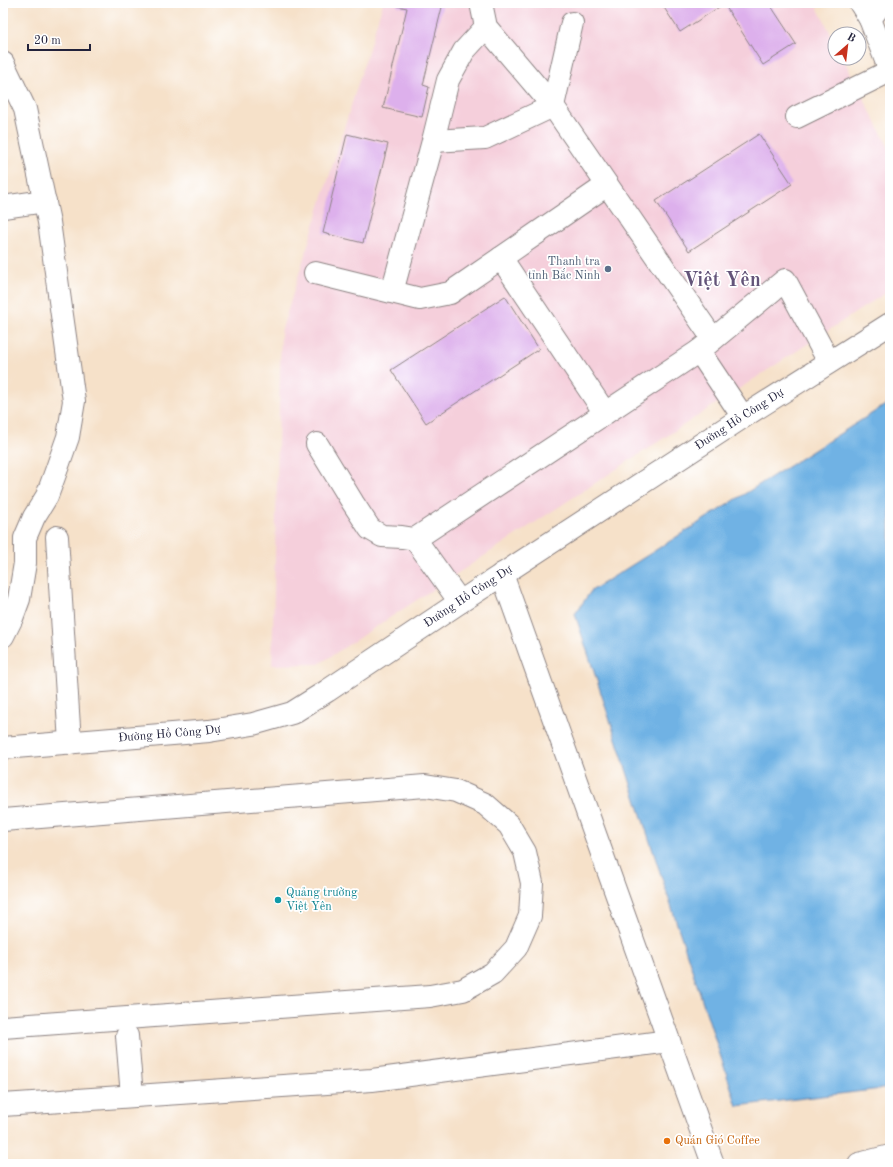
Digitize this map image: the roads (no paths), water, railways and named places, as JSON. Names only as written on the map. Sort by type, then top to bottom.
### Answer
[{"type":"main road","points":[[481,3],[486,27],[554,106],[607,185],[706,345],[743,416]]},
{"type":"main road","points":[[797,118],[890,71],[870,8]]},
{"type":"main road","points":[[554,106],[572,23]]},
{"type":"main road","points":[[392,292],[448,80],[464,50],[486,27]]},
{"type":"main road","points":[[3,63],[25,109],[45,201],[74,401],[68,437],[47,496],[34,517],[26,538],[25,563],[19,599],[3,636]]},
{"type":"main road","points":[[433,141],[486,138],[554,106]]},
{"type":"main road","points":[[315,273],[420,299],[450,293],[607,185]]},
{"type":"main road","points":[[3,207],[45,201]]},
{"type":"main road","points":[[501,258],[605,414]]},
{"type":"main road","points":[[317,444],[370,529],[382,536],[416,539],[706,345],[785,280],[829,362]]},
{"type":"main road","name":"Đường Hồ Công Dự","points":[[3,748],[209,731],[253,724],[292,713],[743,416],[890,324]]},
{"type":"main road","points":[[57,537],[70,743]]},
{"type":"main road","points":[[416,539],[460,602]]},
{"type":"main road","points":[[502,574],[713,1164]]},
{"type":"main road","points":[[3,743],[3,748]]},
{"type":"main road","points":[[3,820],[425,786],[456,791],[485,804],[508,825],[525,852],[532,882],[530,916],[516,948],[493,973],[464,990],[430,996],[3,1027]]},
{"type":"main road","points":[[127,1036],[132,1096]]},
{"type":"main road","points":[[3,1105],[372,1080],[669,1041]]},
{"type":"main road","points":[[859,1164],[890,1156]]},
{"type":"water","points":[[890,402],[890,1088],[737,1106],[575,614],[591,591]]},
{"type":"place","name":"Thanh tra tỉnh Bắc Ninh","points":[[608,269]]},
{"type":"place","name":"Quảng trường Việt Yên","points":[[278,900]]},
{"type":"place","name":"Quán Gió Coffee","points":[[667,1141]]},
{"type":"district","name":"Việt Yên","points":[[722,281]]}]
